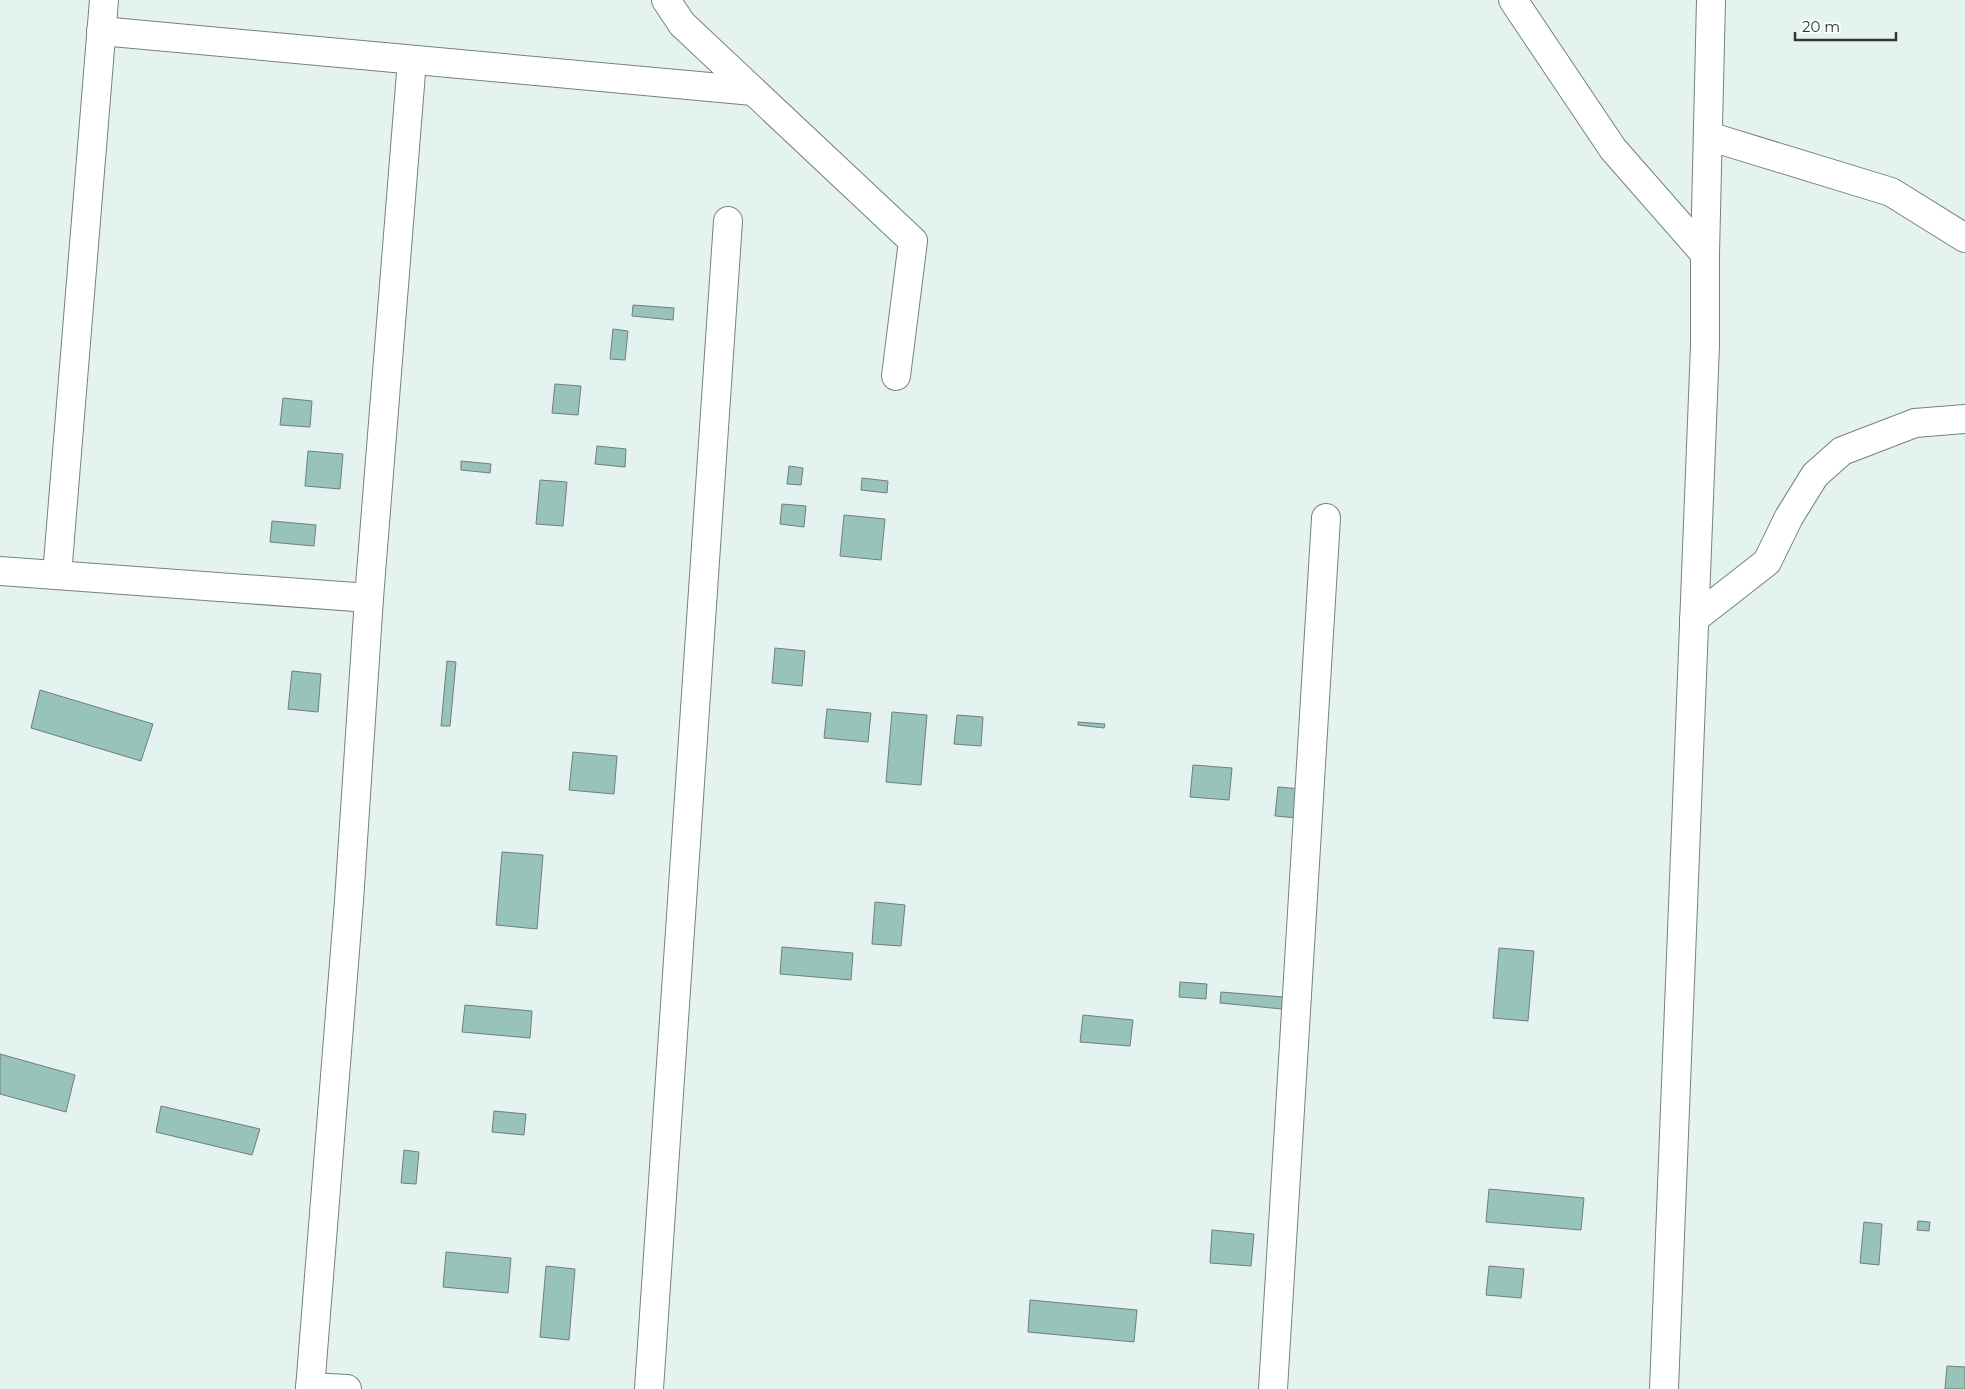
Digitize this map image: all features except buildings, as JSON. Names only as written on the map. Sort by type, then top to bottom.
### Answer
[{"type":"street","points":[[57,575],[104,0]]},
{"type":"street","points":[[666,0],[682,24],[913,241],[896,376]]},
{"type":"street","points":[[1513,0],[1613,149],[1705,254]]},
{"type":"street","points":[[1664,1389],[1704,345],[1711,0]]},
{"type":"street","points":[[101,31],[753,91]]},
{"type":"street","points":[[347,1389],[310,1388],[349,901],[370,598],[412,60]]},
{"type":"street","points":[[1708,136],[1891,192],[1965,238]]},
{"type":"street","points":[[649,1389],[728,221]]},
{"type":"street","points":[[1694,619],[1767,562],[1789,517],[1815,475],[1842,451],[1915,423],[1965,419]]},
{"type":"street","points":[[1273,1389],[1326,518]]},
{"type":"street","points":[[0,571],[370,598]]}]
